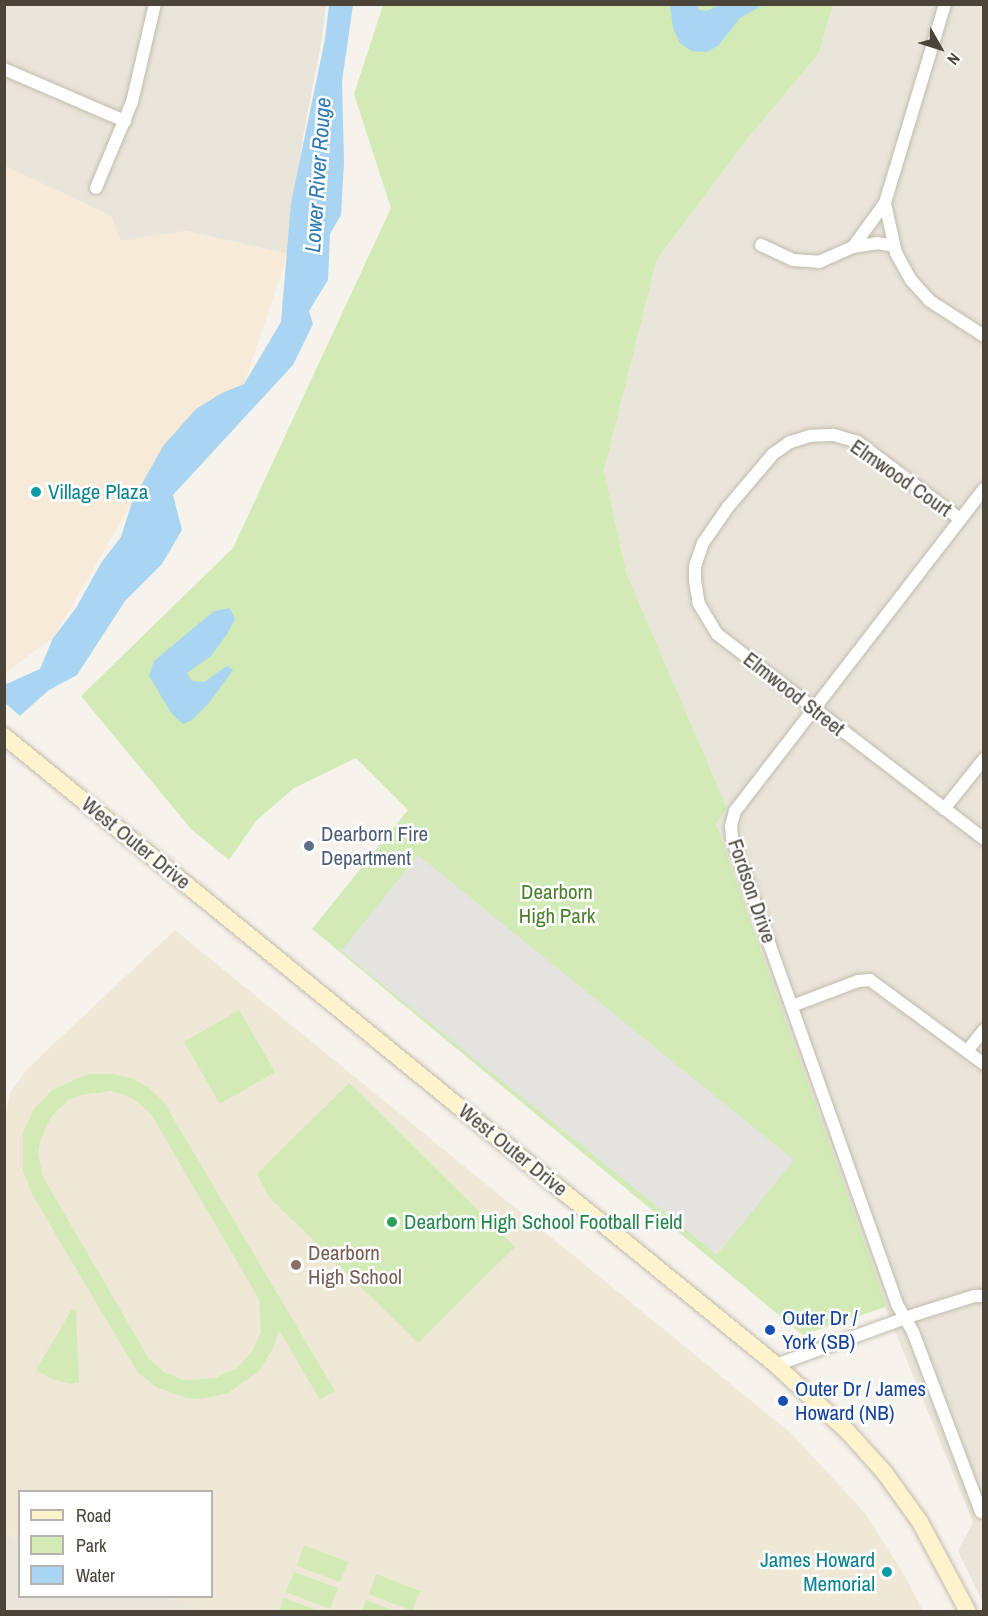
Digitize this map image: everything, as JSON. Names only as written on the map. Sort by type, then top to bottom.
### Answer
[{"type":"main road","name":"West Outer Drive","points":[[10,741],[776,1365],[848,1432],[884,1472],[920,1522],[968,1611]]},
{"type":"street","points":[[96,188],[125,121],[155,4]]},
{"type":"street","points":[[853,247],[885,203],[945,4]]},
{"type":"street","points":[[4,69],[125,121]]},
{"type":"street","points":[[885,203],[894,246],[904,270],[918,289],[930,301],[984,336]]},
{"type":"street","points":[[761,245],[793,260],[819,262],[853,247],[877,243],[894,246]]},
{"type":"street","name":"Elmwood Court","points":[[728,507],[764,462],[781,447],[810,436],[833,435],[858,442],[960,519]]},
{"type":"street","name":"Fordson Drive","points":[[981,1512],[914,1332],[904,1318],[732,837],[731,826],[735,811],[984,489]]},
{"type":"street","name":"Elmwood Street","points":[[728,507],[710,531],[699,552],[694,580],[699,604],[717,634],[984,839]]},
{"type":"street","points":[[944,809],[984,759]]},
{"type":"street","points":[[792,1006],[858,981],[870,980],[984,1064]]},
{"type":"street","points":[[967,1051],[984,1030]]},
{"type":"street","points":[[776,1365],[904,1318],[974,1296],[984,1296]]},
{"type":"shaded area","points":[[5,5],[326,5],[303,137],[288,254],[186,231],[121,241],[111,216],[5,166]]},
{"type":"shaded area","points":[[833,5],[983,5],[983,1603],[958,1551],[973,1522],[885,1307],[886,1304],[716,824],[727,808],[627,575],[604,471],[657,259],[748,138],[819,53]]},
{"type":"shaded area","points":[[5,166],[111,216],[121,241],[186,231],[288,254],[244,384],[132,502],[53,638],[5,673]]},
{"type":"shaded area","points":[[418,855],[794,1160],[717,1255],[341,951]]},
{"type":"shaded area","name":"Dearborn High School","points":[[175,930],[792,1434],[864,1512],[905,1576],[923,1611],[205,1611],[169,1598],[213,1598],[213,1490],[18,1490],[18,1539],[5,1533],[4,1120],[10,1093],[27,1069]]},
{"type":"shaded area","points":[[4,1533],[18,1539],[18,1598],[169,1598],[205,1611],[5,1611]]},
{"type":"green space","name":"Dearborn High Park","points":[[383,5],[833,5],[819,53],[748,138],[657,259],[604,471],[627,575],[727,808],[716,824],[886,1304],[885,1307],[803,1335],[312,929],[408,810],[356,758],[294,788],[256,821],[229,860],[191,829],[81,696],[233,548],[391,208],[354,94]]},
{"type":"green space","points":[[239,1010],[275,1072],[220,1104],[184,1042]]},
{"type":"green space","points":[[88,1074],[114,1074],[131,1078],[149,1088],[163,1101],[335,1391],[320,1400],[279,1330],[272,1350],[259,1371],[228,1393],[201,1399],[187,1398],[158,1388],[138,1373],[33,1196],[23,1171],[23,1132],[34,1109],[52,1090]],"holes":[[[112,1091],[134,1099],[151,1114],[259,1299],[261,1332],[252,1352],[237,1368],[216,1378],[183,1380],[164,1372],[149,1359],[43,1177],[38,1154],[40,1141],[51,1117],[68,1100],[80,1095]]]},
{"type":"green space","name":"Dearborn High School Football Field","points":[[349,1083],[515,1247],[418,1343],[269,1197],[257,1174]]},
{"type":"green space","points":[[72,1309],[76,1310],[79,1382],[70,1384],[50,1378],[36,1370]]},
{"type":"green space","points":[[304,1545],[348,1562],[340,1582],[297,1566]]},
{"type":"green space","points":[[294,1572],[338,1588],[330,1609],[286,1592]]},
{"type":"green space","points":[[376,1574],[420,1591],[412,1611],[369,1594]]},
{"type":"green space","points":[[284,1598],[319,1611],[279,1611]]},
{"type":"green space","points":[[366,1600],[395,1611],[362,1611]]},
{"type":"water","name":"Lower River Rouge","points":[[329,5],[353,5],[342,81],[344,163],[341,215],[330,234],[328,280],[309,311],[313,324],[293,365],[173,495],[182,530],[162,564],[125,601],[77,675],[49,690],[5,729],[4,685],[40,669],[53,638],[76,608],[101,563],[121,537],[132,502],[163,446],[196,409],[222,393],[244,384],[281,322],[291,203],[325,39]]},
{"type":"water","points":[[670,5],[698,5],[698,10],[706,11],[720,5],[763,5],[740,18],[718,46],[706,52],[691,51],[680,43],[673,28]]},
{"type":"water","points":[[230,608],[235,619],[227,634],[211,656],[187,673],[192,681],[204,682],[227,666],[233,670],[209,703],[192,720],[183,724],[172,714],[149,676],[154,661],[214,611]]},
{"type":"pier","points":[[5,703],[21,717],[4,732]]},
{"type":"place","name":"Village Plaza","points":[[36,492]]},
{"type":"place","name":"Dearborn Fire Department","points":[[309,846]]},
{"type":"place","name":"Dearborn High School Football Field","points":[[392,1222]]},
{"type":"place","name":"Dearborn High School","points":[[296,1265]]},
{"type":"place","name":"Outer Dr / York (SB)","points":[[770,1330]]},
{"type":"place","name":"Outer Dr / James Howard (NB)","points":[[783,1401]]},
{"type":"place","name":"James Howard Memorial","points":[[887,1572]]}]
